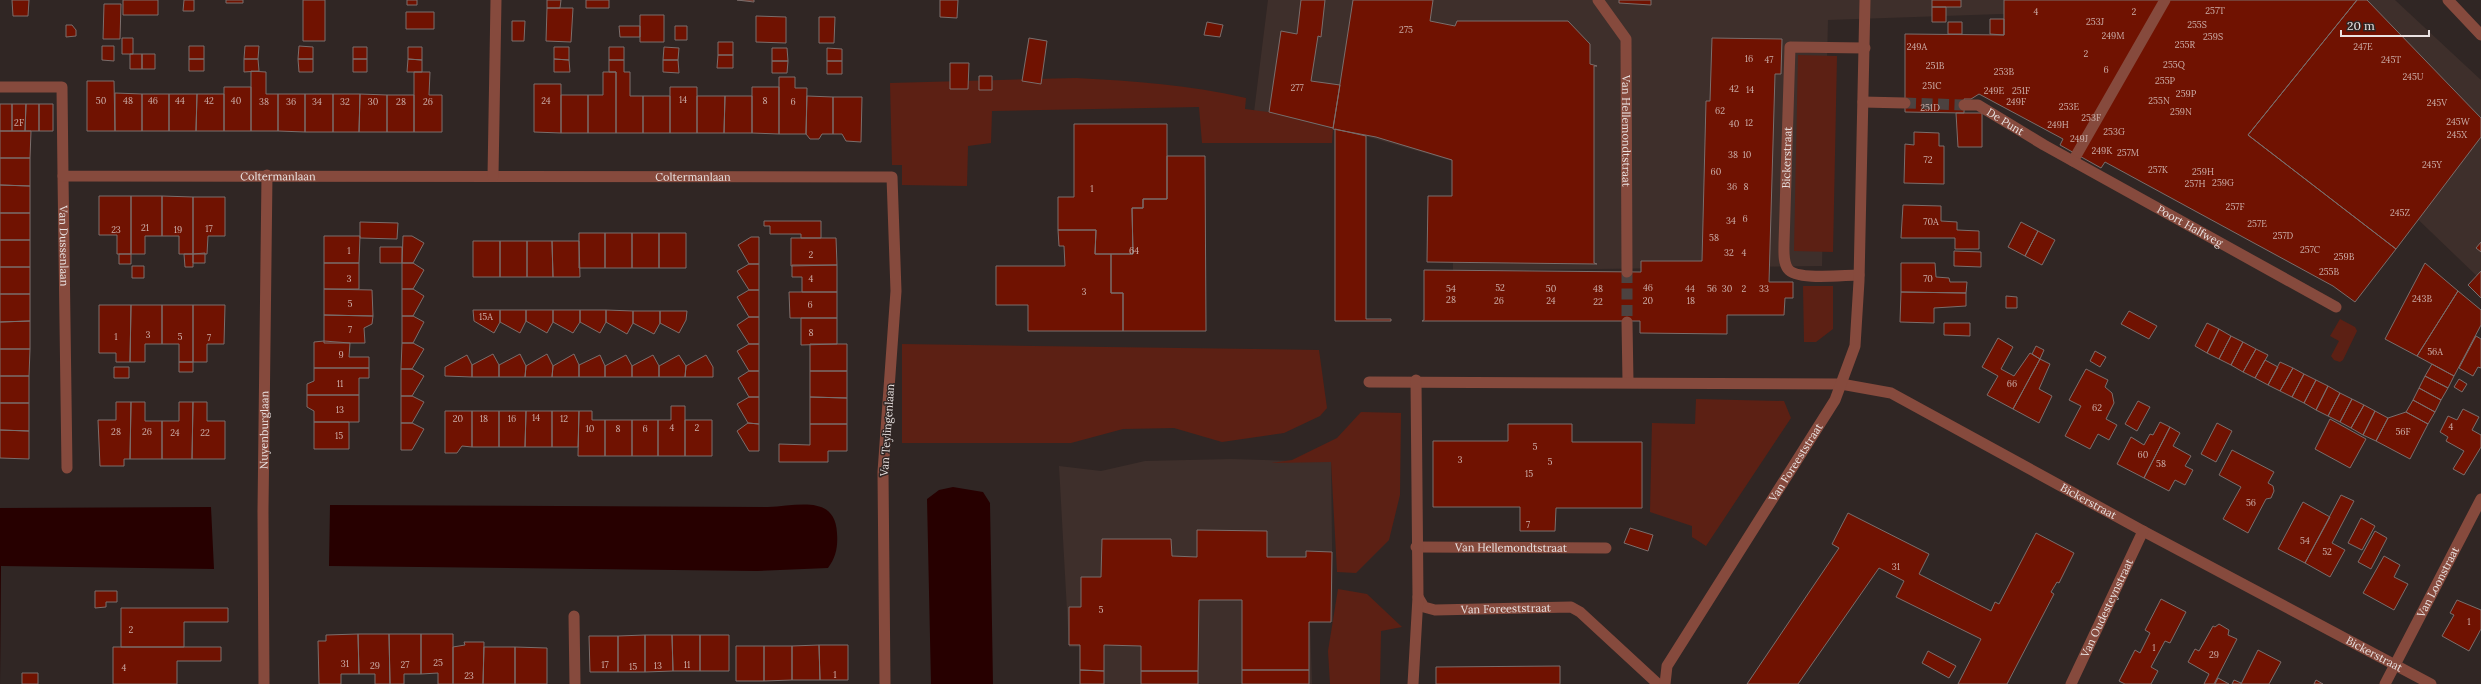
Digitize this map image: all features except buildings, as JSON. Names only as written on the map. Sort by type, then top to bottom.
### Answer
[{"type":"street","points":[[493,176],[496,0]]},
{"type":"street","name":"Van Hellemondtstraat","points":[[1598,0],[1626,39],[1627,272]]},
{"type":"street","points":[[1369,382],[1416,380],[1841,384],[1855,346],[1859,275],[1865,0]]},
{"type":"street","points":[[2073,161],[2165,0]]},
{"type":"street","points":[[2448,0],[2481,35]]},
{"type":"street","name":"Bickerstraat","points":[[1859,275],[1797,276],[1788,269],[1785,264],[1784,244],[1790,47],[1864,48]]},
{"type":"street","name":"Van Dussenlaan","points":[[0,87],[62,87],[67,468]]},
{"type":"street","points":[[1863,102],[1905,103]]},
{"type":"street","name":"De Punt","points":[[1964,105],[1978,105],[2044,145]]},
{"type":"street","name":"Poort Halfweg","points":[[2044,145],[2336,307]]},
{"type":"street","name":"Coltermanlaan","points":[[63,176],[267,175],[892,177]]},
{"type":"street","name":"Nuyenburglaan","points":[[264,684],[262,511],[267,175]]},
{"type":"street","name":"Van Teylingenlaan","points":[[886,684],[883,472],[896,292],[892,177]]},
{"type":"street","points":[[1627,322],[1628,382]]},
{"type":"street","points":[[1413,684],[1418,597],[1416,547],[1416,380]]},
{"type":"street","name":"Bickerstraat","points":[[1841,384],[1891,393],[2143,531],[2431,684]]},
{"type":"street","name":"Van Foreeststraat","points":[[1665,684],[1667,666],[1811,441],[1835,400],[1841,384]]},
{"type":"street","name":"Van Loonstraat","points":[[2384,684],[2395,666],[2481,499]]},
{"type":"street","name":"Van Oudesteynstraat","points":[[2071,684],[2143,531]]},
{"type":"street","name":"Van Hellemondtstraat","points":[[1416,547],[1606,548]]},
{"type":"street","name":"Van Foreeststraat","points":[[1418,597],[1424,607],[1435,610],[1566,607],[1576,609],[1658,684]]},
{"type":"street","points":[[574,616],[575,684]]},
{"type":"shaded area","points":[[1268,0],[2395,0],[2481,80],[2481,280],[2222,31],[2001,14],[1828,20],[1822,266],[1453,271],[1452,161],[1365,136],[1254,112]]},
{"type":"shaded area","points":[[1798,55],[1837,56],[1833,252],[1794,251]]},
{"type":"shaded area","points":[[1076,78],[1162,84],[1246,98],[1245,109],[1268,112],[1333,129],[1332,143],[1202,143],[1199,107],[992,111],[991,143],[968,146],[967,186],[902,185],[902,165],[892,165],[890,83]]},
{"type":"shaded area","points":[[1803,286],[1833,286],[1833,329],[1816,342],[1804,342]]},
{"type":"shaded area","points":[[2340,319],[2355,327],[2357,331],[2343,360],[2340,362],[2334,360],[2331,356],[2339,341],[2330,336]]},
{"type":"shaded area","points":[[902,344],[1319,350],[1327,408],[1320,416],[1284,433],[1222,442],[1174,428],[1123,429],[1071,443],[902,443]]},
{"type":"shaded area","points":[[1696,399],[1784,401],[1791,418],[1706,546],[1692,537],[1692,526],[1650,512],[1652,423],[1695,424]]},
{"type":"shaded area","points":[[1361,412],[1401,413],[1400,495],[1389,540],[1356,573],[1337,572],[1331,462],[1271,463],[1292,460],[1337,438]]},
{"type":"shaded area","points":[[1231,459],[1331,462],[1333,622],[1310,622],[1312,684],[1080,684],[1080,647],[1069,647],[1059,466],[1101,471],[1145,461]]},
{"type":"shaded area","points":[[953,487],[983,492],[990,503],[993,684],[931,684],[927,499],[939,490]]},
{"type":"shaded area","points":[[330,505],[768,507],[813,505],[822,507],[829,512],[835,521],[837,543],[835,556],[828,568],[757,571],[329,566]]},
{"type":"shaded area","points":[[211,507],[214,569],[1,566],[0,684],[0,508]]},
{"type":"shaded area","points":[[1338,589],[1367,594],[1402,627],[1381,631],[1380,684],[1330,684],[1328,651]]},
{"type":"tunnel","points":[[1905,103],[1964,105]]},
{"type":"tunnel","points":[[1627,272],[1627,322]]}]
